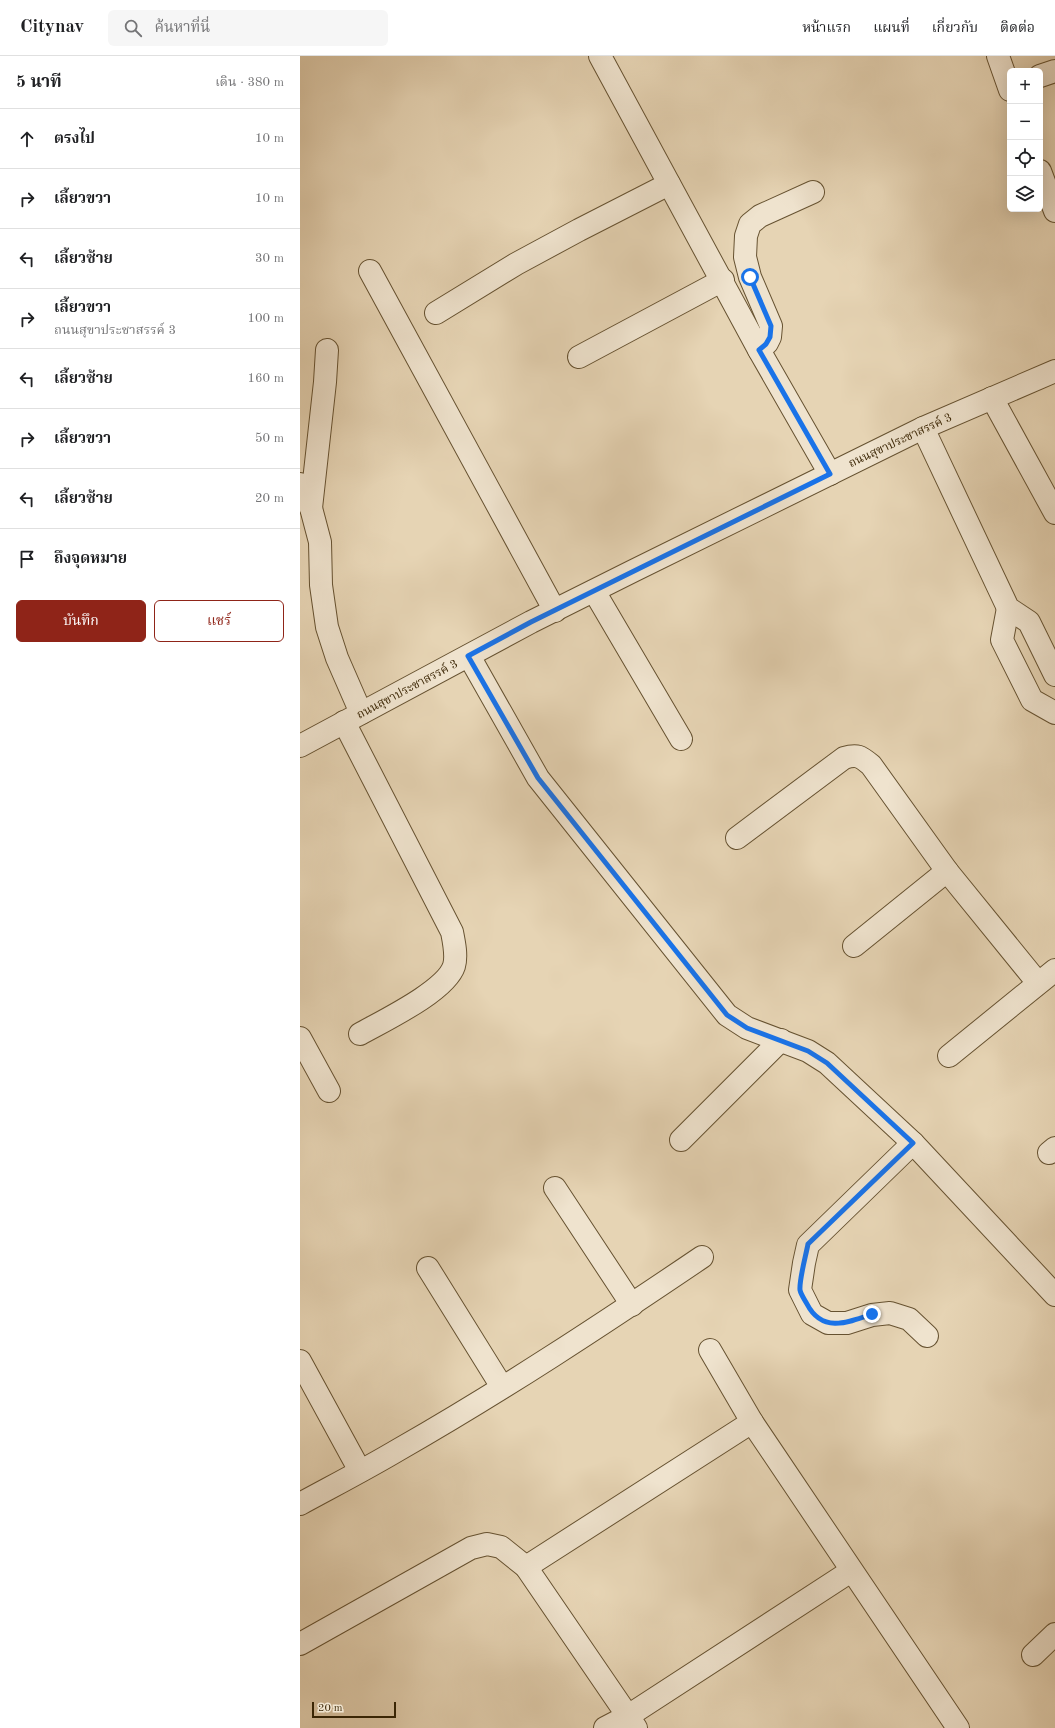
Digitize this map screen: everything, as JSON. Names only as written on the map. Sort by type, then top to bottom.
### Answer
[{"type":"street","points":[[600,56],[723,280],[759,350],[830,474]]},
{"type":"street","points":[[998,56],[1007,79]]},
{"type":"street","points":[[1043,75],[1055,71]]},
{"type":"street","points":[[1042,176],[1055,212]]},
{"type":"street","points":[[436,313],[516,264],[578,230],[669,184]]},
{"type":"street","points":[[759,350],[766,344],[770,337],[771,326],[750,277],[745,256],[746,236],[750,224],[760,216],[812,192]]},
{"type":"street","points":[[370,271],[554,611]]},
{"type":"street","points":[[579,357],[723,280]]},
{"type":"street","points":[[311,508],[325,382],[327,350]]},
{"type":"street","name":"ถนนสุขาประชาสรรค์ 3","points":[[300,746],[468,656],[594,591],[923,428],[1055,371]]},
{"type":"street","points":[[992,398],[1055,513]]},
{"type":"street","points":[[923,428],[1008,608],[1029,622],[1055,675]]},
{"type":"street","points":[[300,484],[311,508],[320,542],[321,585],[327,627],[337,658],[352,718],[452,932],[455,950],[454,966],[443,983],[426,995],[360,1034]]},
{"type":"street","points":[[594,591],[681,739]]},
{"type":"street","points":[[1008,608],[1002,640],[1032,700],[1055,713]]},
{"type":"street","points":[[468,656],[538,778],[727,1015],[747,1028],[808,1051],[827,1063],[913,1143],[1055,1295]]},
{"type":"street","points":[[737,838],[844,758],[855,755],[864,758],[871,765],[947,871],[1047,977],[949,1056]]},
{"type":"street","points":[[854,946],[947,871]]},
{"type":"street","points":[[300,1038],[329,1091]]},
{"type":"street","points":[[680,1140],[781,1040]]},
{"type":"street","points":[[913,1143],[808,1244],[800,1290],[812,1314],[828,1323],[847,1323],[872,1314],[890,1313],[909,1319],[927,1336]]},
{"type":"street","points":[[555,1188],[632,1305]]},
{"type":"street","points":[[300,1504],[398,1450],[502,1387],[632,1305],[702,1256]]},
{"type":"street","points":[[428,1268],[502,1387]]},
{"type":"street","points":[[710,1350],[752,1422],[957,1728]]},
{"type":"street","points":[[300,1361],[360,1471]]},
{"type":"street","points":[[526,1567],[752,1422]]},
{"type":"street","points":[[300,1644],[470,1548],[487,1544],[501,1547],[526,1567],[632,1722]]},
{"type":"street","points":[[606,1728],[632,1722],[851,1571]]},
{"type":"street","points":[[1033,1655],[1055,1634]]},
{"type":"route","points":[[750,277],[771,326],[770,337],[766,344],[759,350],[830,474],[531,622],[468,656],[538,778],[727,1015],[747,1028],[808,1051],[827,1063],[913,1143],[808,1244],[800,1290],[812,1314],[828,1323],[847,1323],[872,1314]]}]
